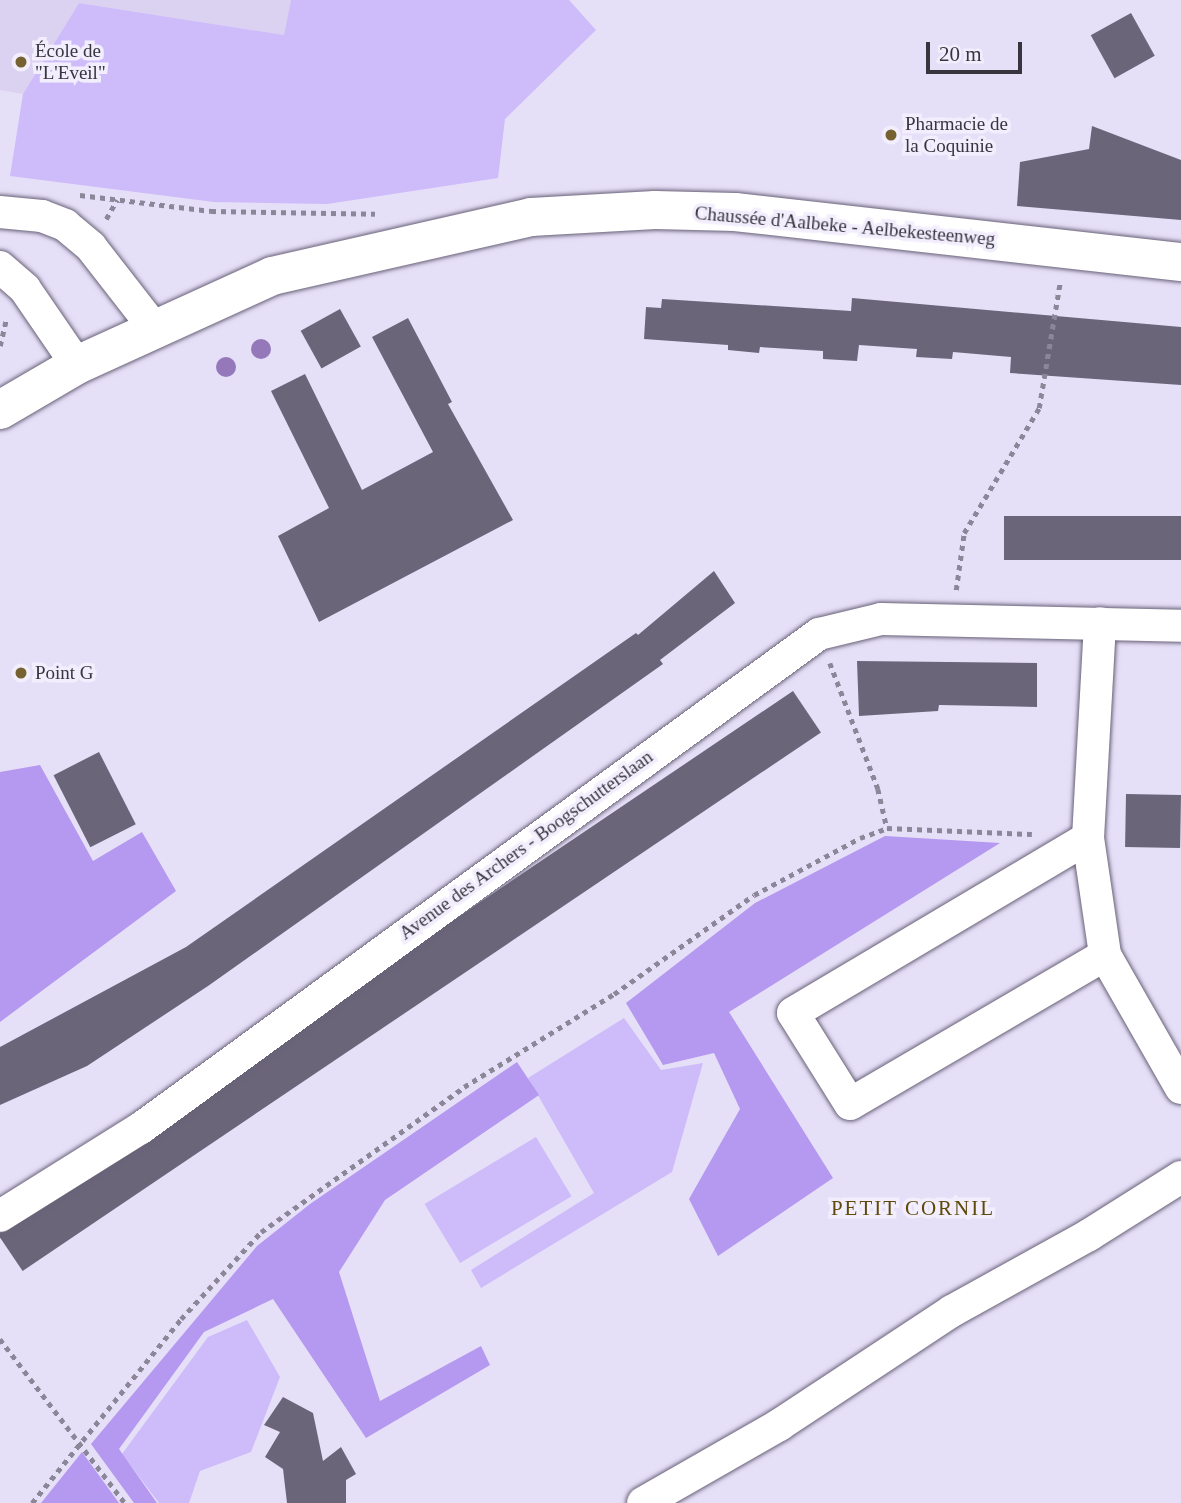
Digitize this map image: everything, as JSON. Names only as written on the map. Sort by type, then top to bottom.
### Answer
[{"type":"main road","name":"Chaussée d'Aalbeke - Aelbekesteenweg","points":[[0,410],[77,365],[272,276],[531,217],[655,210],[735,212],[1181,262]]},
{"type":"street","points":[[0,212],[42,216],[65,225],[91,247],[154,328]]},
{"type":"street","points":[[0,267],[25,289],[77,365]]},
{"type":"street","name":"Avenue des Archers - Boogschutterslaan","points":[[0,1216],[132,1135],[819,634],[881,619],[1181,626]]},
{"type":"street","points":[[1100,623],[1088,838],[1105,955],[1181,1088]]},
{"type":"street","points":[[1088,838],[793,1013],[850,1104],[1105,955]]},
{"type":"street","points":[[643,1503],[779,1425],[952,1311],[1088,1235],[1181,1177]]},
{"type":"path","points":[[78,195],[211,211],[380,214]]},
{"type":"path","points":[[951,619],[964,533],[1039,408],[1065,248]]},
{"type":"path","points":[[819,634],[878,789],[887,828]]},
{"type":"path","points":[[32,1503],[181,1320],[261,1232],[464,1087],[614,994],[754,895],[887,828],[1036,835]]},
{"type":"path","points":[[0,1339],[125,1503]]},
{"type":"shaded area","name":"École de \"L'Eveil\"","points":[[0,0],[291,0],[284,35],[79,3],[23,94],[0,90]]},
{"type":"shaded area","points":[[291,0],[569,0],[596,30],[505,119],[498,178],[327,204],[214,202],[10,176],[23,94],[79,3],[284,35]]},
{"type":"shaded area","points":[[40,765],[93,861],[142,832],[176,891],[0,1022],[0,772]]},
{"type":"shaded area","points":[[885,836],[1000,843],[729,1012],[833,1178],[718,1256],[689,1199],[740,1109],[714,1053],[663,1065],[626,1003],[755,903]]},
{"type":"shaded area","points":[[624,1018],[661,1070],[703,1063],[672,1172],[481,1288],[471,1270],[594,1193],[528,1078]]},
{"type":"shaded area","points":[[517,1062],[539,1095],[385,1200],[339,1272],[380,1401],[481,1346],[490,1365],[366,1438],[273,1299],[204,1332],[119,1449],[157,1503],[134,1503],[91,1444],[257,1246],[310,1204]]},
{"type":"shaded area","points":[[536,1137],[572,1196],[460,1263],[425,1204]]},
{"type":"shaded area","points":[[247,1320],[280,1377],[251,1452],[200,1471],[189,1503],[159,1503],[122,1454],[208,1337]]},
{"type":"shaded area","points":[[82,1452],[119,1503],[41,1503]]},
{"type":"building","points":[[1131,13],[1155,56],[1115,78],[1091,35]]},
{"type":"building","points":[[1092,126],[1181,160],[1181,220],[1017,206],[1020,162],[1089,149]]},
{"type":"building","points":[[852,298],[1181,327],[1181,385],[1010,373],[1011,357],[953,352],[952,359],[916,357],[917,349],[859,345],[857,361],[823,359],[823,351],[760,347],[759,353],[728,350],[728,345],[644,339],[646,307],[661,308],[662,299],[851,311]]},
{"type":"building","points":[[340,309],[361,347],[321,368],[301,331]]},
{"type":"building","points":[[408,318],[452,402],[448,404],[513,520],[319,622],[278,536],[329,508],[271,391],[305,374],[362,490],[433,452],[372,337]]},
{"type":"building","points":[[1004,516],[1181,516],[1181,560],[1004,560]]},
{"type":"building","points":[[714,571],[735,603],[660,660],[663,664],[208,986],[87,1066],[0,1105],[0,1047],[186,947],[636,633],[638,635]]},
{"type":"building","points":[[857,661],[1037,663],[1037,707],[939,705],[938,711],[859,716]]},
{"type":"building","points":[[793,691],[821,732],[23,1271],[0,1237],[0,1226]]},
{"type":"building","points":[[99,752],[136,824],[90,847],[54,775]]},
{"type":"building","points":[[1126,794],[1181,795],[1180,848],[1125,847]]},
{"type":"building","points":[[283,1397],[313,1413],[323,1461],[341,1447],[356,1474],[346,1480],[346,1503],[287,1503],[283,1469],[265,1457],[280,1432],[264,1425]]},
{"type":"place","name":"École de \"L'Eveil\"","points":[[21,62]]},
{"type":"place","name":"Pharmacie de la Coquinie","points":[[891,135]]},
{"type":"place","name":"Point G","points":[[21,673]]},
{"type":"district","name":"PETIT CORNIL","points":[[913,1208]]}]
